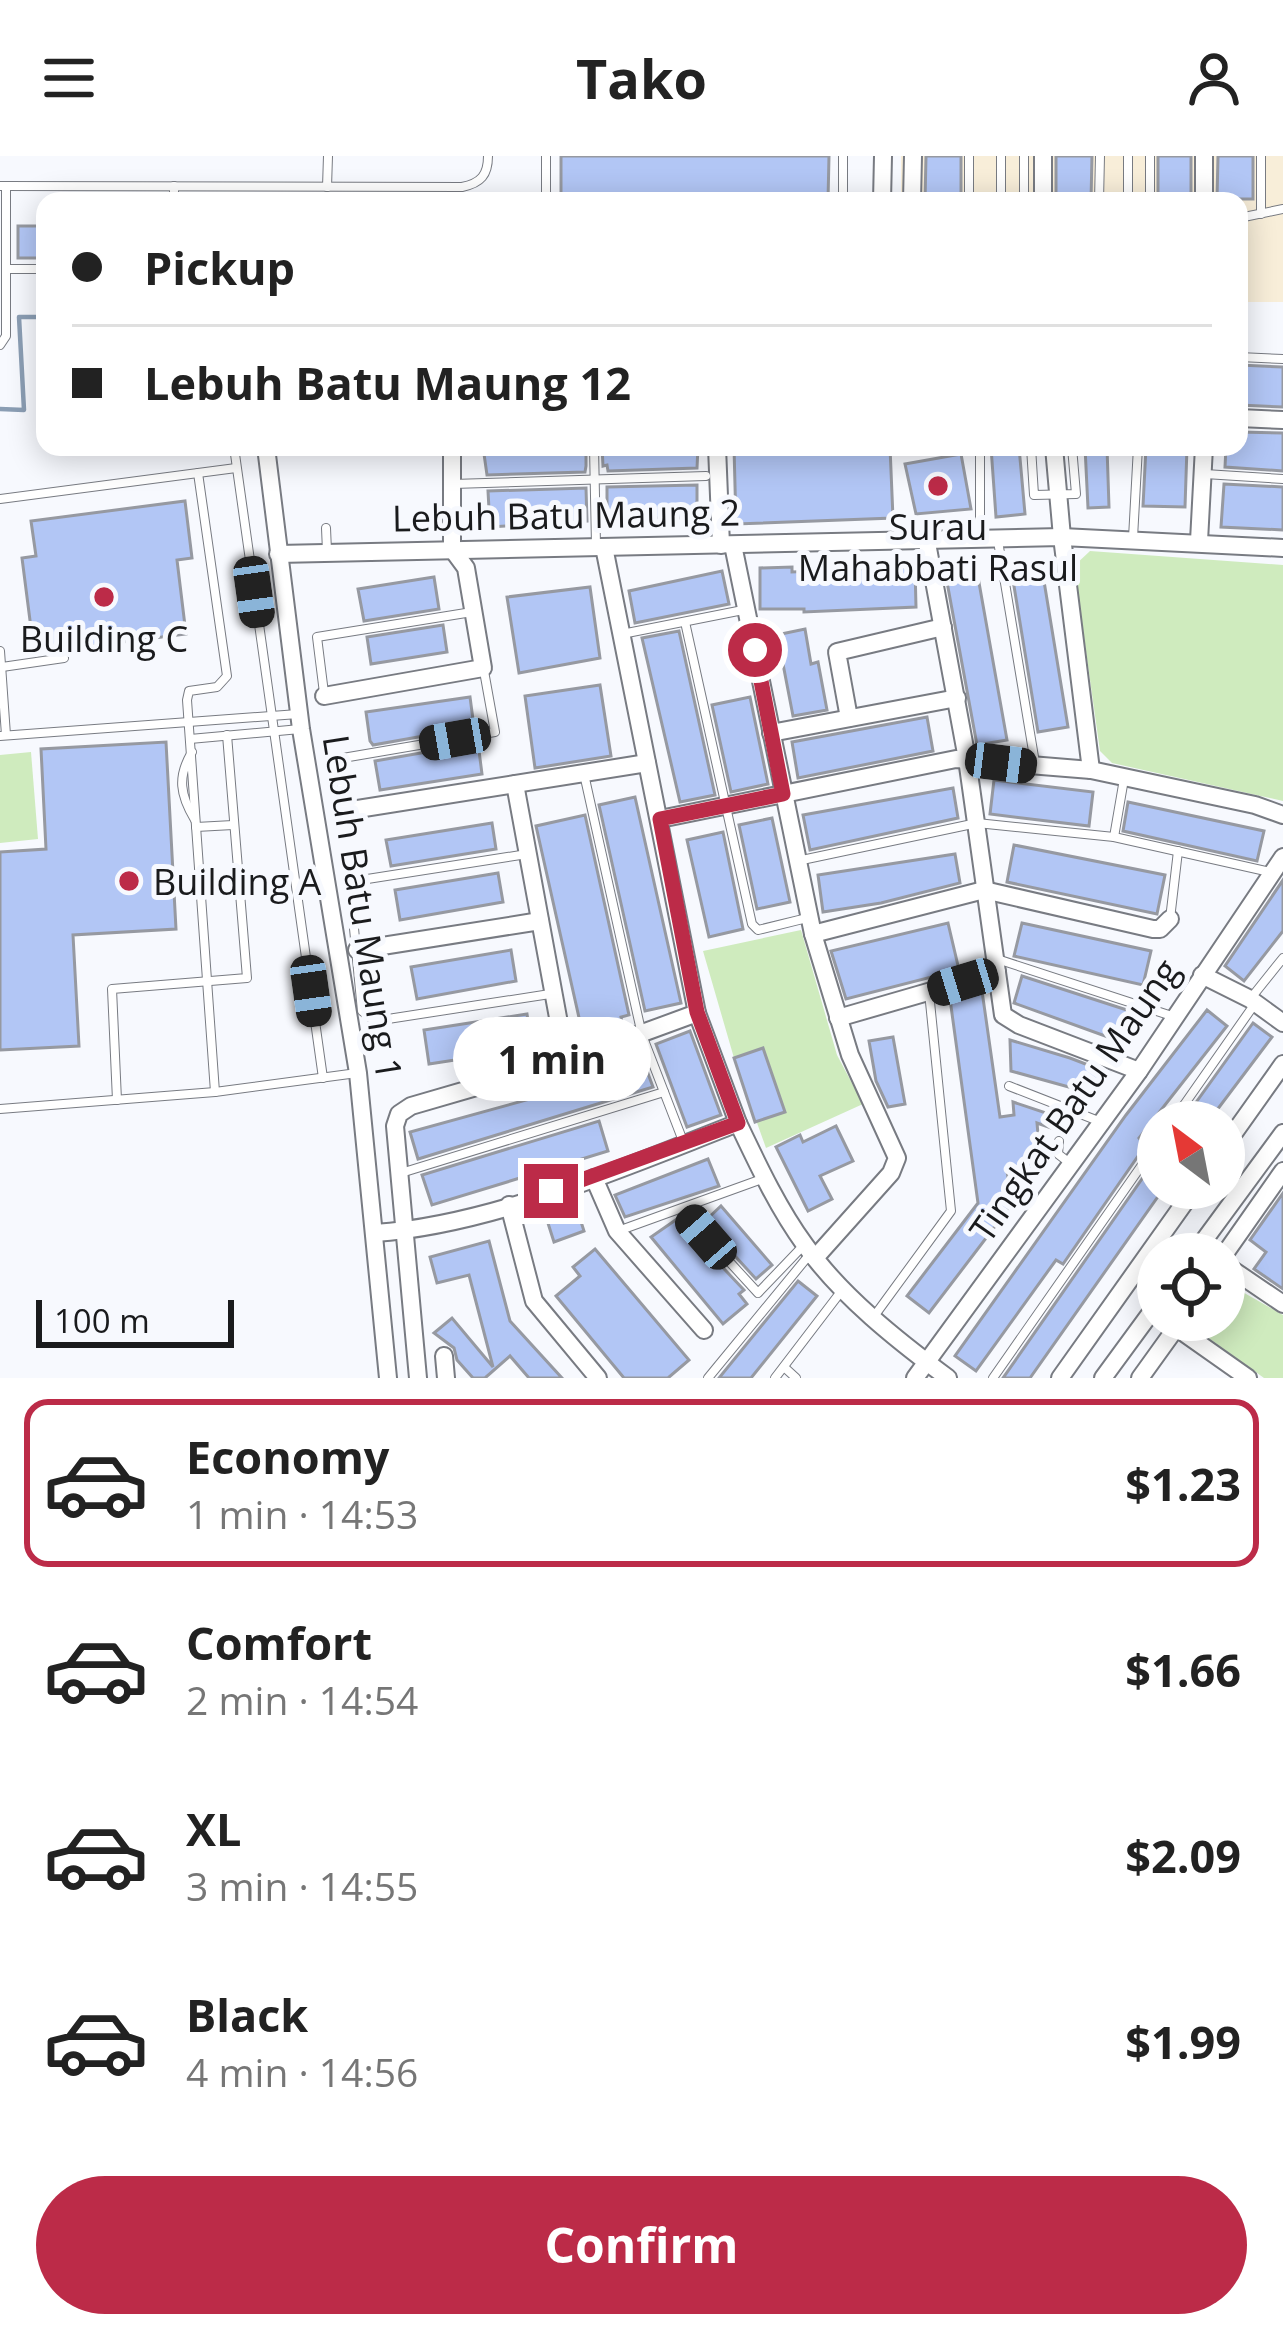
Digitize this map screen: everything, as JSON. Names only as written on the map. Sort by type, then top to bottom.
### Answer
[{"type":"street","points":[[882,192],[883,156]]},
{"type":"street","points":[[912,192],[913,156]]},
{"type":"street","points":[[1043,156],[1043,192]]},
{"type":"street","points":[[1204,156],[1204,192]]},
{"type":"street","points":[[1248,418],[1283,420]]},
{"type":"street","name":"Lebuh Batu Maung 1","points":[[267,456],[300,721],[358,1073],[388,1378]]},
{"type":"street","points":[[324,696],[483,668],[466,568],[452,548],[452,456]]},
{"type":"street","points":[[718,456],[727,545],[746,609],[811,926],[838,1018],[897,1158],[891,1173],[810,1252]]},
{"type":"street","points":[[1055,456],[1090,770]]},
{"type":"street","points":[[1199,541],[1204,456]]},
{"type":"street","points":[[1061,537],[1283,548]]},
{"type":"street","name":"Lebuh Batu Maung 2","points":[[278,554],[1061,537]]},
{"type":"street","points":[[927,543],[968,759],[1001,1008],[1009,1020],[1139,1071]]},
{"type":"street","points":[[600,547],[697,1012],[738,1123],[810,1252],[874,1316],[948,1378]]},
{"type":"street","points":[[848,718],[837,652],[943,627]]},
{"type":"street","points":[[771,733],[957,698]]},
{"type":"street","points":[[660,819],[968,759],[1090,770],[1283,815]]},
{"type":"street","points":[[345,811],[647,763]]},
{"type":"street","points":[[515,784],[566,1061]]},
{"type":"street","name":"Tingkat Batu Maung","points":[[915,1378],[1139,1071],[1277,865]]},
{"type":"street","points":[[811,926],[984,890],[1153,929],[1167,925],[1170,919]]},
{"type":"street","points":[[357,950],[540,921]]},
{"type":"street","points":[[838,1018],[929,992],[996,965]]},
{"type":"street","points":[[1202,974],[1253,1001],[1283,1024]]},
{"type":"street","points":[[418,1378],[395,1126],[404,1109],[566,1061],[697,1012]]},
{"type":"street","points":[[1245,1117],[1283,1064]]},
{"type":"street","points":[[375,1234],[407,1231],[594,1178],[738,1123]]},
{"type":"street","points":[[1209,1233],[1283,1133]]},
{"type":"street","points":[[1245,1235],[1283,1171]]},
{"type":"street","points":[[594,1178],[617,1232],[704,1330]]},
{"type":"street","points":[[508,1204],[534,1301],[598,1378]]},
{"type":"street","points":[[1060,1378],[1180,1209]]},
{"type":"street","points":[[1245,1276],[1283,1304]]},
{"type":"street","points":[[1103,1378],[1137,1332]]},
{"type":"street","points":[[1139,1378],[1166,1341]]},
{"type":"street","points":[[1201,1341],[1249,1378]]},
{"type":"street","points":[[444,1356],[446,1378]]},
{"type":"lane","points":[[327,187],[328,156]]},
{"type":"lane","points":[[0,345],[6,336],[3,186],[472,185],[488,170],[488,156]]},
{"type":"lane","points":[[546,156],[546,192]]},
{"type":"lane","points":[[843,156],[843,192]]},
{"type":"lane","points":[[969,156],[969,192]]},
{"type":"lane","points":[[1001,156],[1001,192]]},
{"type":"lane","points":[[1024,156],[1024,192]]},
{"type":"lane","points":[[1099,192],[1100,156]]},
{"type":"lane","points":[[1128,156],[1128,192]]},
{"type":"lane","points":[[1150,156],[1150,192]]},
{"type":"lane","points":[[1261,156],[1261,214]]},
{"type":"lane","points":[[117,186],[117,192]]},
{"type":"lane","points":[[174,186],[174,192]]},
{"type":"lane","points":[[1248,216],[1283,209]]},
{"type":"lane","points":[[6,268],[36,268]]},
{"type":"lane","points":[[1248,357],[1283,359]]},
{"type":"lane","points":[[235,456],[323,1078]]},
{"type":"lane","points":[[595,456],[600,547]]},
{"type":"lane","points":[[981,456],[989,540],[1035,767]]},
{"type":"lane","points":[[1032,456],[1034,495],[1076,494],[1073,456]]},
{"type":"lane","points":[[1133,538],[1138,456]]},
{"type":"lane","points":[[0,499],[236,468]]},
{"type":"lane","points":[[198,473],[227,676],[217,687],[189,691],[192,752],[181,771],[183,800],[196,824],[215,1092]]},
{"type":"lane","points":[[1203,474],[1283,479]]},
{"type":"lane","points":[[451,484],[706,476]]},
{"type":"lane","points":[[326,528],[327,552]]},
{"type":"lane","points":[[621,634],[746,609]]},
{"type":"lane","points":[[324,696],[317,637],[474,612]]},
{"type":"lane","points":[[685,622],[754,928],[811,926]]},
{"type":"lane","points":[[0,651],[3,735],[271,717],[300,721]]},
{"type":"lane","points":[[2,667],[64,658]]},
{"type":"lane","points":[[345,811],[337,759],[495,732],[483,668]]},
{"type":"lane","points":[[190,739],[273,730],[300,721]]},
{"type":"lane","points":[[117,1100],[112,989],[247,978],[227,735]]},
{"type":"lane","points":[[584,773],[642,1035],[684,1144]]},
{"type":"lane","points":[[1114,837],[1125,777]]},
{"type":"lane","points":[[796,861],[976,823],[1114,837],[1277,865]]},
{"type":"lane","points":[[196,824],[233,825]]},
{"type":"lane","points":[[1170,919],[1178,851]]},
{"type":"lane","points":[[528,854],[355,882],[348,893],[362,1011],[370,1020],[553,993]]},
{"type":"lane","points":[[1186,1101],[1283,958]]},
{"type":"lane","points":[[996,965],[1175,1017]]},
{"type":"lane","points":[[874,1316],[951,1211],[929,992]]},
{"type":"lane","points":[[0,1108],[215,1092],[358,1073]]},
{"type":"lane","points":[[1009,1086],[1101,1121]]},
{"type":"lane","points":[[400,1173],[664,1093]]},
{"type":"lane","points":[[1059,1141],[1058,1154],[1072,1165]]},
{"type":"lane","points":[[993,1378],[1137,1172]]},
{"type":"lane","points":[[617,1232],[765,1178]]},
{"type":"lane","points":[[1245,1234],[1283,1181]]},
{"type":"lane","points":[[682,1209],[758,1293],[810,1252]]},
{"type":"lane","points":[[708,1378],[810,1252]]},
{"type":"lane","points":[[775,1378],[844,1288]]},
{"type":"lane","points":[[784,1367],[796,1378]]},
{"type":"shaded area","points":[[901,156],[1283,156],[1283,302],[1248,302],[1248,192],[901,192]]},
{"type":"green space","points":[[1090,551],[1283,565],[1283,801],[1112,763],[1100,751],[1074,566]]},
{"type":"green space","points":[[31,752],[38,839],[0,843],[0,755]]},
{"type":"green space","points":[[801,930],[837,1055],[863,1104],[766,1148],[703,951]]},
{"type":"green space","points":[[1245,1293],[1283,1315],[1283,1378],[1264,1378],[1213,1341],[1245,1341]]},
{"type":"building","points":[[561,156],[829,156],[828,192],[561,192]]},
{"type":"building","points":[[926,156],[961,156],[961,192],[925,192]]},
{"type":"building","points":[[1056,156],[1092,156],[1091,192],[1056,192]]},
{"type":"building","points":[[1158,156],[1191,156],[1191,192],[1158,192]]},
{"type":"building","points":[[1218,156],[1253,156],[1253,199],[1248,199],[1248,192],[1217,192]]},
{"type":"building","points":[[18,226],[36,226],[36,258],[18,258]]},
{"type":"building","points":[[1248,365],[1283,367],[1283,407],[1248,405]]},
{"type":"building","points":[[1248,432],[1283,433],[1283,471],[1225,467],[1226,456],[1248,456]]},
{"type":"building","points":[[484,456],[586,456],[585,472],[487,475]]},
{"type":"building","points":[[602,456],[698,456],[697,468],[608,471]]},
{"type":"building","points":[[734,456],[890,456],[893,518],[736,524]]},
{"type":"building","name":"Surau Mahabbati Rasul","points":[[961,456],[971,509],[916,514],[905,464]]},
{"type":"building","points":[[992,456],[1020,456],[1025,514],[996,517]]},
{"type":"building","points":[[1085,456],[1107,456],[1109,507],[1088,508]]},
{"type":"building","points":[[1146,456],[1187,456],[1185,507],[1143,506]]},
{"type":"building","points":[[1224,484],[1283,487],[1283,530],[1221,527]]},
{"type":"building","points":[[697,485],[697,518],[607,518],[607,487]]},
{"type":"building","points":[[586,488],[587,521],[490,527],[488,491]]},
{"type":"building","name":"Building C","points":[[185,501],[192,558],[177,560],[186,634],[52,651],[50,633],[32,636],[22,558],[36,556],[31,521]]},
{"type":"building","points":[[792,567],[792,572],[915,567],[916,607],[760,609],[760,568]]},
{"type":"building","points":[[1042,569],[1068,727],[1038,732],[1012,574]]},
{"type":"building","points":[[722,571],[729,604],[635,623],[629,591]]},
{"type":"building","points":[[434,577],[439,609],[364,621],[358,589]]},
{"type":"building","points":[[978,577],[1007,740],[977,745],[947,582]]},
{"type":"building","points":[[590,587],[600,658],[519,673],[507,597]]},
{"type":"building","points":[[443,625],[447,652],[371,664],[367,637]]},
{"type":"building","points":[[805,629],[811,664],[818,662],[827,710],[793,716],[783,664],[773,667],[767,637]]},
{"type":"building","points":[[679,631],[715,795],[680,802],[642,638]]},
{"type":"building","points":[[600,685],[611,756],[535,768],[525,696]]},
{"type":"building","points":[[470,697],[474,727],[373,745],[370,741],[366,712]]},
{"type":"building","points":[[750,697],[768,784],[731,792],[712,705]]},
{"type":"building","points":[[927,717],[933,751],[798,778],[792,742]]},
{"type":"building","points":[[166,742],[176,929],[73,935],[79,1046],[0,1050],[0,852],[46,849],[41,749]]},
{"type":"building","points":[[478,743],[482,774],[380,790],[375,761]]},
{"type":"building","points":[[994,780],[1093,792],[1089,826],[990,814]]},
{"type":"building","points":[[953,788],[958,818],[810,850],[803,815]]},
{"type":"building","points":[[635,797],[681,1003],[645,1011],[599,805]]},
{"type":"building","points":[[1128,802],[1264,831],[1257,861],[1123,831]]},
{"type":"building","points":[[585,815],[629,1015],[621,1017],[622,1022],[582,1031],[536,826]]},
{"type":"building","points":[[772,818],[790,902],[757,909],[739,825]]},
{"type":"building","points":[[492,823],[496,849],[391,866],[386,840]]},
{"type":"building","points":[[723,832],[743,929],[709,937],[687,840]]},
{"type":"building","points":[[1014,845],[1165,875],[1157,914],[1007,882]]},
{"type":"building","points":[[955,854],[960,883],[823,912],[818,875]]},
{"type":"building","points":[[498,873],[503,902],[400,920],[395,890]]},
{"type":"building","points":[[1283,880],[1283,931],[1244,981],[1225,966]]},
{"type":"building","points":[[948,923],[959,970],[846,999],[831,951]]},
{"type":"building","points":[[1022,923],[1151,951],[1143,985],[1014,956]]},
{"type":"building","points":[[511,950],[516,981],[417,999],[411,967]]},
{"type":"building","points":[[1022,976],[1130,1011],[1119,1041],[1014,1003]]},
{"type":"building","points":[[982,991],[1000,1117],[1014,1115],[1013,1102],[1064,1119],[1060,1131],[1037,1123],[1041,1168],[1007,1171],[1012,1204],[929,1313],[907,1296],[978,1203],[950,999]]},
{"type":"building","points":[[1207,1010],[1227,1026],[1168,1101],[1137,1101],[1137,1158],[1063,1264],[1056,1260],[976,1371],[955,1356],[1126,1115]]},
{"type":"building","points":[[527,1014],[532,1048],[429,1064],[424,1030]]},
{"type":"building","points":[[1253,1023],[1272,1037],[1224,1101],[1197,1101]]},
{"type":"building","points":[[690,1031],[721,1115],[687,1127],[656,1044]]},
{"type":"building","points":[[893,1037],[905,1104],[888,1107],[876,1081],[869,1041]]},
{"type":"building","points":[[1010,1040],[1109,1073],[1094,1094],[1011,1071]]},
{"type":"building","points":[[763,1048],[785,1112],[755,1122],[734,1058]]},
{"type":"building","points":[[643,1060],[653,1087],[418,1159],[410,1132],[559,1091]]},
{"type":"building","points":[[599,1121],[608,1151],[432,1205],[422,1175]]},
{"type":"building","points":[[836,1126],[853,1161],[820,1176],[832,1199],[808,1211],[776,1147],[800,1135],[803,1142]]},
{"type":"building","points":[[708,1159],[719,1186],[625,1217],[615,1195]]},
{"type":"building","points":[[1137,1186],[1137,1209],[1149,1209],[1030,1378],[1003,1378]]},
{"type":"building","points":[[1283,1193],[1283,1289],[1254,1269],[1266,1252],[1250,1240]]},
{"type":"building","points":[[576,1206],[584,1231],[554,1242],[546,1217]]},
{"type":"building","points":[[721,1206],[772,1265],[756,1279],[704,1222]]},
{"type":"building","points":[[677,1219],[744,1290],[739,1294],[747,1304],[723,1324],[651,1237]]},
{"type":"building","points":[[489,1241],[510,1321],[562,1378],[529,1378],[510,1356],[485,1378],[473,1378],[457,1360],[454,1348],[434,1333],[452,1318],[493,1367],[469,1275],[437,1283],[430,1257]]},
{"type":"building","points":[[595,1249],[689,1360],[668,1378],[624,1378],[556,1296],[580,1276],[573,1267]]},
{"type":"building","points":[[798,1281],[817,1296],[751,1378],[719,1378]]},
{"type":"waterway","points":[[0,409],[24,410],[19,317],[36,317]]},
{"type":"place","name":"Surau Mahabbati Rasul","points":[[938,486]]},
{"type":"place","name":"Building C","points":[[104,597]]},
{"type":"place","name":"Building A","points":[[129,881]]},
{"type":"route","points":[[551,1191],[738,1123],[697,1012],[660,819],[783,794],[755,650]]}]
